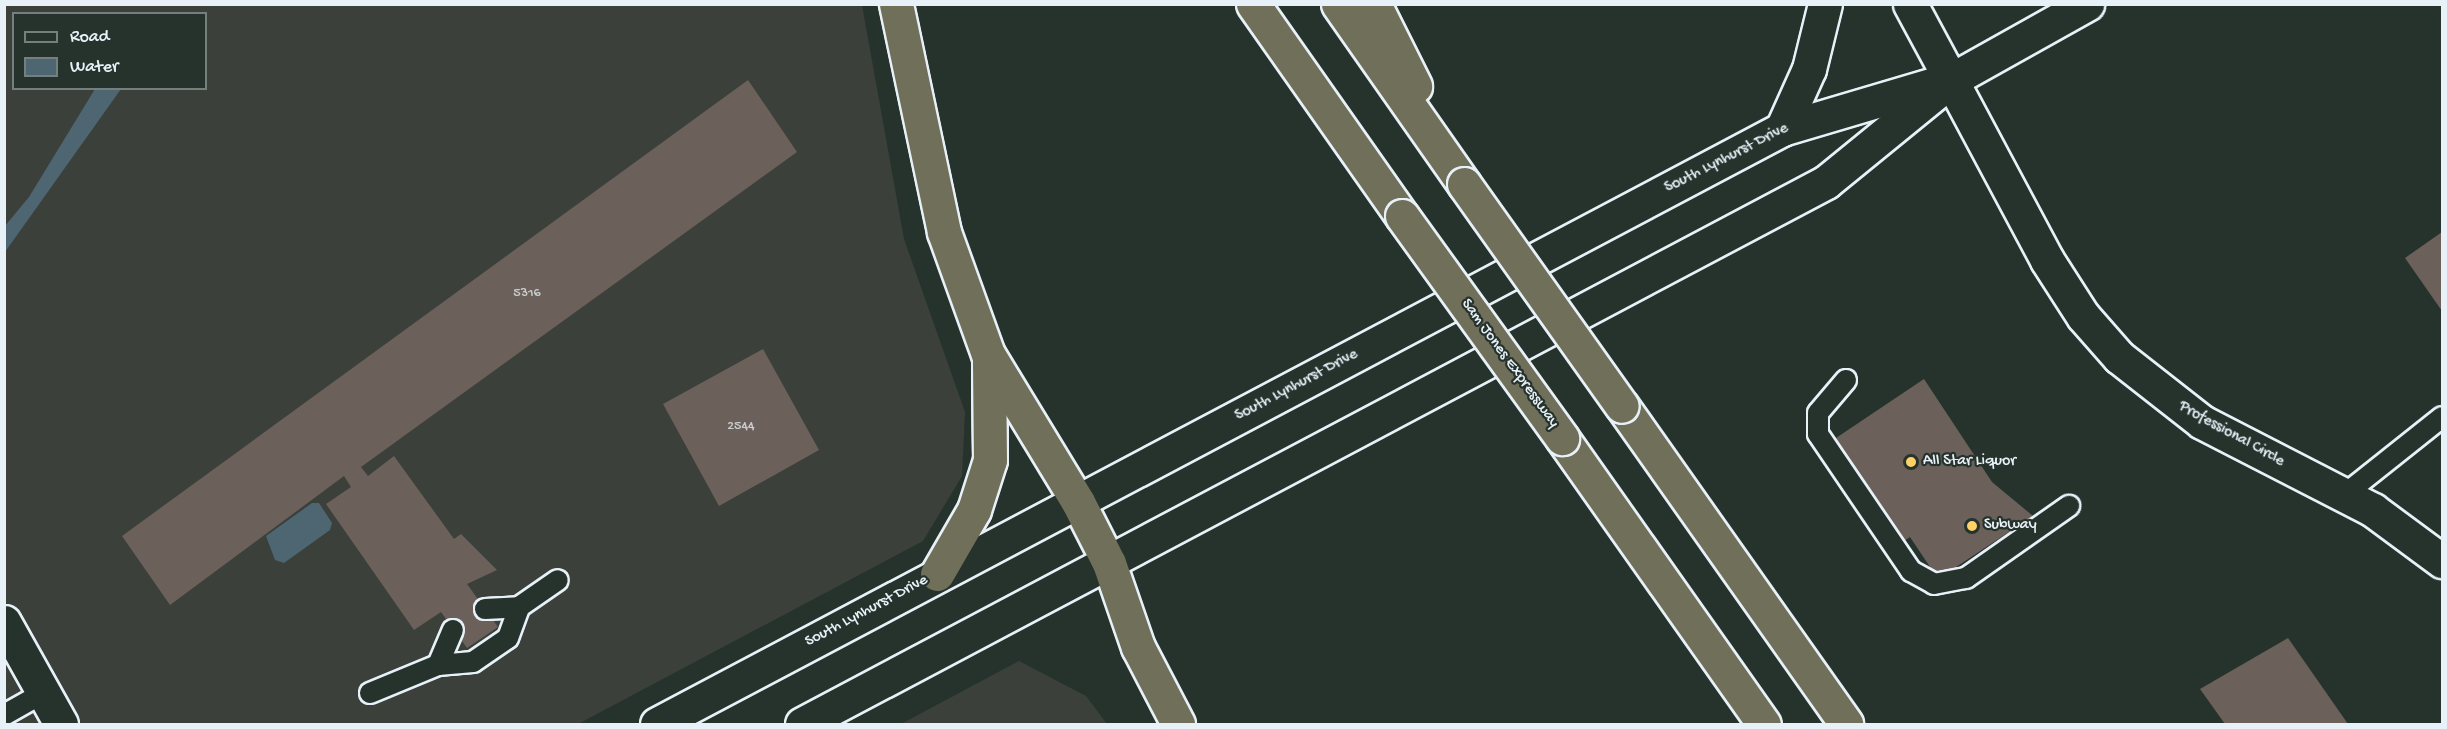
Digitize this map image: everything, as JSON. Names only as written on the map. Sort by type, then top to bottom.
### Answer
[{"type":"highway","points":[[896,4],[944,232],[988,354],[1078,502],[1108,563],[1129,626],[1178,724]]},
{"type":"highway","name":"Sam Jones Expressway","points":[[1253,4],[1764,724]]},
{"type":"highway","points":[[1338,4],[1846,724]]},
{"type":"highway","points":[[1374,4],[1464,184]]},
{"type":"highway","points":[[937,574],[974,510],[990,460],[988,354]]},
{"type":"main road","points":[[1782,129],[1809,69],[1825,4]]},
{"type":"main road","name":"Professional Circle","points":[[1910,4],[2047,260],[2083,316],[2119,357],[2202,422],[2344,495],[2410,534],[2442,561]]},
{"type":"main road","name":"South Lynhurst Drive","points":[[802,724],[1826,182],[1951,80],[2087,4]]},
{"type":"main road","name":"South Lynhurst Drive","points":[[657,724],[1782,129],[1951,80]]},
{"type":"main road","points":[[4,622],[62,724]]},
{"type":"lane","points":[[1846,380],[1818,413],[1818,434],[1911,571],[1934,584],[1966,578],[2069,506]]},
{"type":"lane","points":[[2344,495],[2442,417]]},
{"type":"lane","points":[[485,609],[519,607],[558,580]]},
{"type":"lane","points":[[370,693],[438,665],[473,662],[508,638],[519,607]]},
{"type":"lane","points":[[438,665],[453,630]]},
{"type":"lane","points":[[4,715],[43,693]]},
{"type":"shaded area","points":[[4,5],[862,5],[904,239],[965,412],[962,476],[923,541],[578,724],[5,724]]},
{"type":"shaded area","points":[[1019,661],[1086,696],[1107,724],[901,724]]},
{"type":"water","points":[[94,90],[120,90],[5,252],[5,226],[29,197]]},
{"type":"water","points":[[312,503],[319,503],[332,523],[330,530],[284,563],[275,560],[266,536]]},
{"type":"building","points":[[748,80],[797,152],[361,467],[368,476],[394,456],[454,539],[461,534],[497,570],[467,584],[498,627],[467,648],[441,612],[414,630],[326,504],[351,487],[344,476],[170,605],[122,536]]},
{"type":"building","points":[[2442,232],[2442,311],[2405,258]]},
{"type":"building","points":[[763,349],[819,450],[719,506],[663,404]]},
{"type":"building","name":"All Star Liquor","points":[[1924,379],[1992,482],[2033,516],[1938,579],[1910,537],[1898,545],[1830,442]]},
{"type":"building","points":[[2288,638],[2348,724],[2225,724],[2200,689]]},
{"type":"place","name":"All Star Liquor","points":[[1911,462]]},
{"type":"place","name":"Subway","points":[[1972,526]]}]
